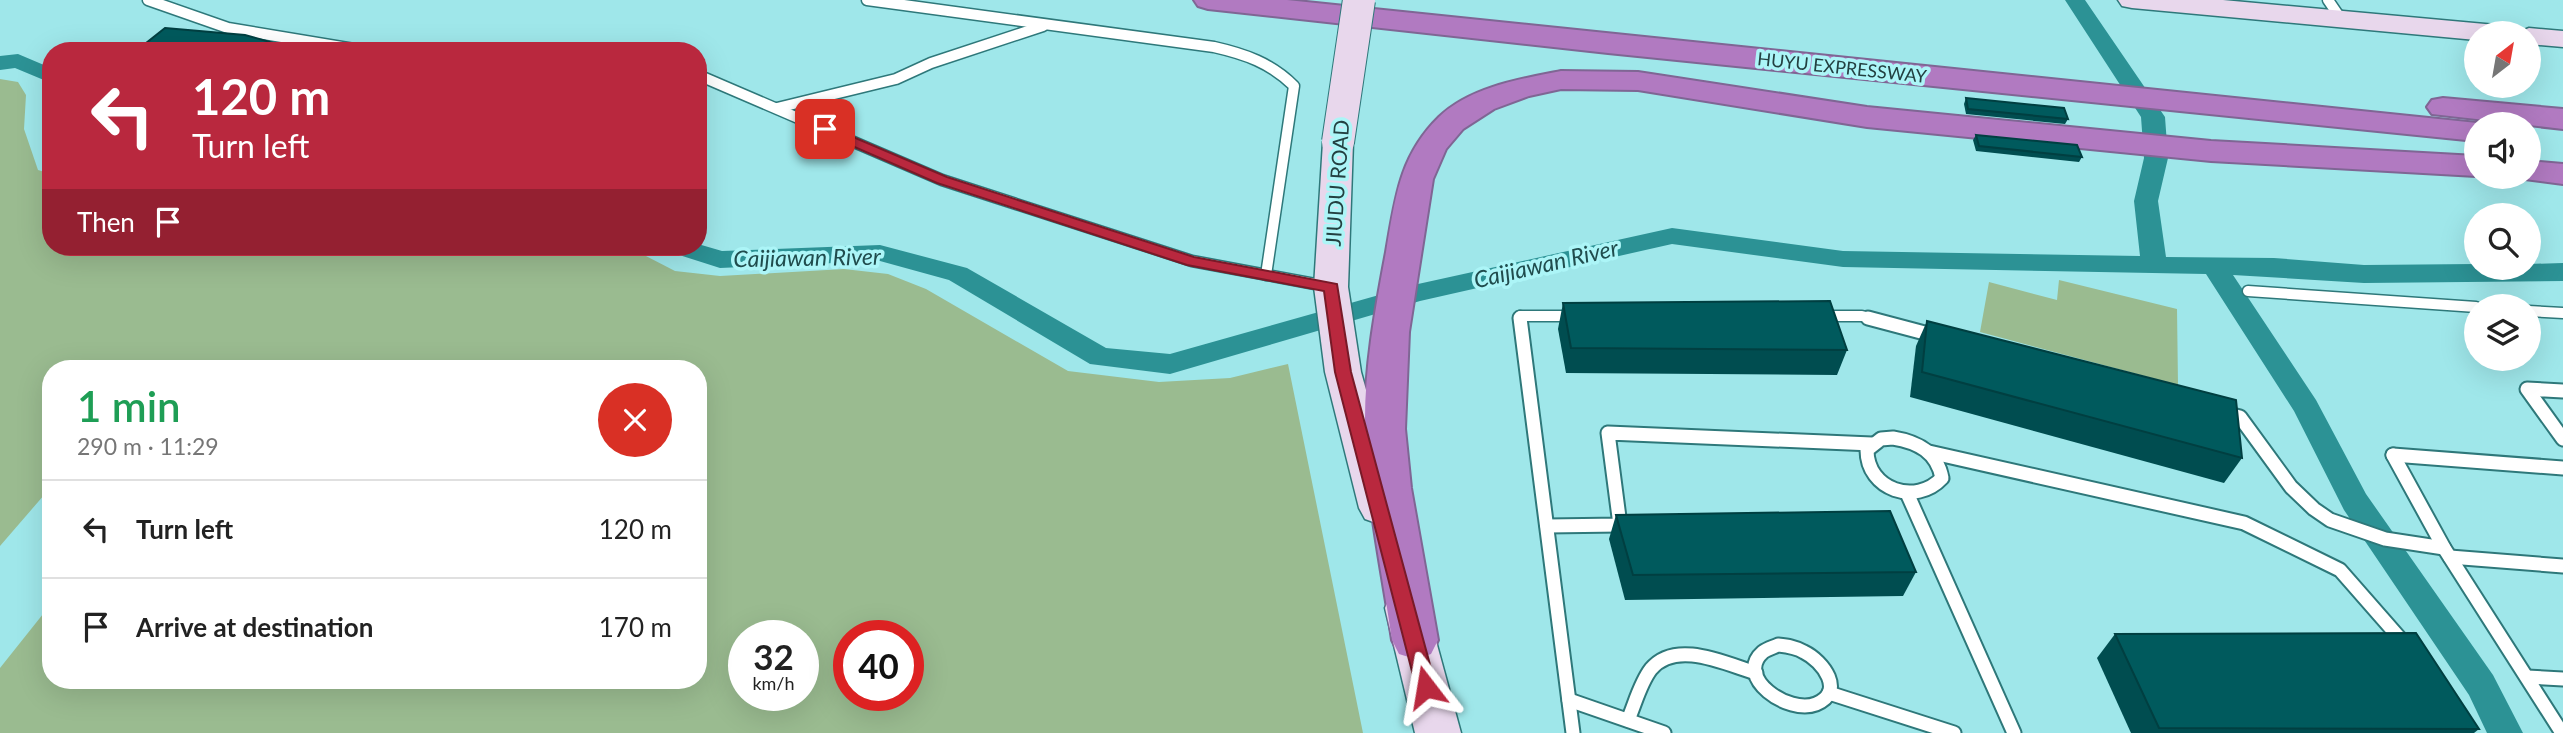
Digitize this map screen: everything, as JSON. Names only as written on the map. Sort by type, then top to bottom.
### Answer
[{"type":"highway","name":"HUYU EXPRESSWAY","points":[[1208,0],[2084,83]]},
{"type":"highway","name":"HUYU EXPRESSWAY","points":[[1377,0],[2200,99],[2563,119]]},
{"type":"highway","points":[[1415,640],[1390,488],[1385,429],[1390,331],[1416,179],[1431,146],[1452,122],[1483,102],[1521,88],[1561,80],[1638,81],[1867,117],[2211,151],[2464,165]]},
{"type":"highway","points":[[2200,99],[2464,132]]},
{"type":"highway","points":[[2541,139],[2563,142]]},
{"type":"highway","points":[[2541,172],[2563,174]]},
{"type":"street","name":"JIUDU ROAD","points":[[1359,0],[1338,142],[1331,287],[1343,372],[1438,733]]},
{"type":"street","points":[[2132,0],[2335,10],[2464,28]]},
{"type":"street","points":[[2541,37],[2563,39]]},
{"type":"lane","points":[[148,0],[233,31],[306,42]]},
{"type":"lane","points":[[867,0],[1213,47],[1256,57],[1279,70],[1294,86],[1266,275]]},
{"type":"lane","points":[[778,108],[896,79],[931,63],[1047,24]]},
{"type":"lane","points":[[707,79],[942,180],[1192,261],[1331,287]]},
{"type":"lane","points":[[2248,291],[2464,306]]},
{"type":"lane","points":[[2541,312],[2563,313]]},
{"type":"lane","points":[[1573,733],[1520,316],[1588,316]]},
{"type":"lane","points":[[1807,316],[1862,316],[1943,338]]},
{"type":"lane","points":[[2563,391],[2527,388],[2563,439]]},
{"type":"lane","points":[[2213,410],[2240,417],[2299,496],[2326,518],[2357,533],[2447,553],[2563,566]]},
{"type":"lane","points":[[1546,527],[1620,525],[1608,433],[1872,444],[1893,438],[1906,440],[1929,452],[2244,523],[2340,570],[2410,650]]},
{"type":"lane","points":[[1872,444],[1865,458],[1867,467],[1883,484],[1907,493],[1930,491],[1942,478],[1937,460],[1929,452]]},
{"type":"lane","points":[[2562,733],[2447,553],[2393,455],[2563,468]]},
{"type":"lane","points":[[1907,493],[2014,733]]},
{"type":"lane","points":[[1790,645],[1802,648],[1822,663],[1830,683],[1829,693],[1814,705],[1790,705],[1767,692],[1756,673],[1756,663],[1768,648],[1790,645]]},
{"type":"lane","points":[[1628,720],[1651,668],[1669,655],[1692,655],[1756,673]]},
{"type":"lane","points":[[2527,677],[2563,679]]},
{"type":"lane","points":[[1829,693],[1954,733]]},
{"type":"lane","points":[[1569,700],[1664,733]]},
{"type":"green space","points":[[0,79],[18,82],[26,95],[24,129],[38,170],[42,171],[42,256],[646,256],[675,271],[720,276],[844,269],[888,274],[926,289],[1068,371],[1159,382],[1230,378],[1288,364],[1363,733],[0,733],[0,668],[42,615],[42,689],[707,689],[707,360],[42,360],[42,497],[0,546]]},
{"type":"green space","points":[[2059,280],[2177,309],[2178,385],[1980,332],[1989,282],[2057,300]]},
{"type":"building","points":[[165,28],[245,35],[270,42],[147,42]]},
{"type":"building","points":[[1966,98],[2064,108],[2068,119],[1968,109]]},
{"type":"building","points":[[1976,135],[2077,145],[2082,157],[1979,146]]},
{"type":"building","points":[[1830,301],[1847,350],[1571,348],[1563,303]]},
{"type":"building","points":[[1927,321],[2236,400],[2242,458],[1922,372]]},
{"type":"building","points":[[1890,511],[1916,572],[1633,575],[1616,515]]},
{"type":"building","points":[[2416,633],[2479,729],[2159,728],[2115,634]]},
{"type":"waterway","name":"Caijiawan River","points":[[2075,0],[2153,117],[2156,158],[2146,201],[2154,265]]},
{"type":"waterway","name":"Caijiawan River","points":[[0,63],[18,61],[42,72]]},
{"type":"waterway","name":"Caijiawan River","points":[[707,256],[720,260],[880,253],[958,274],[1100,357],[1170,364],[1418,293],[1672,236],[1843,259],[2154,265]]},
{"type":"waterway","points":[[2154,265],[2214,266]]},
{"type":"waterway","points":[[2214,266],[2274,267],[2364,274],[2563,272]]},
{"type":"waterway","points":[[2214,266],[2306,407],[2355,502],[2481,685],[2505,733]]},
{"type":"route","points":[[825,129],[942,180],[1192,261],[1331,287],[1343,372],[1426,687]]}]
